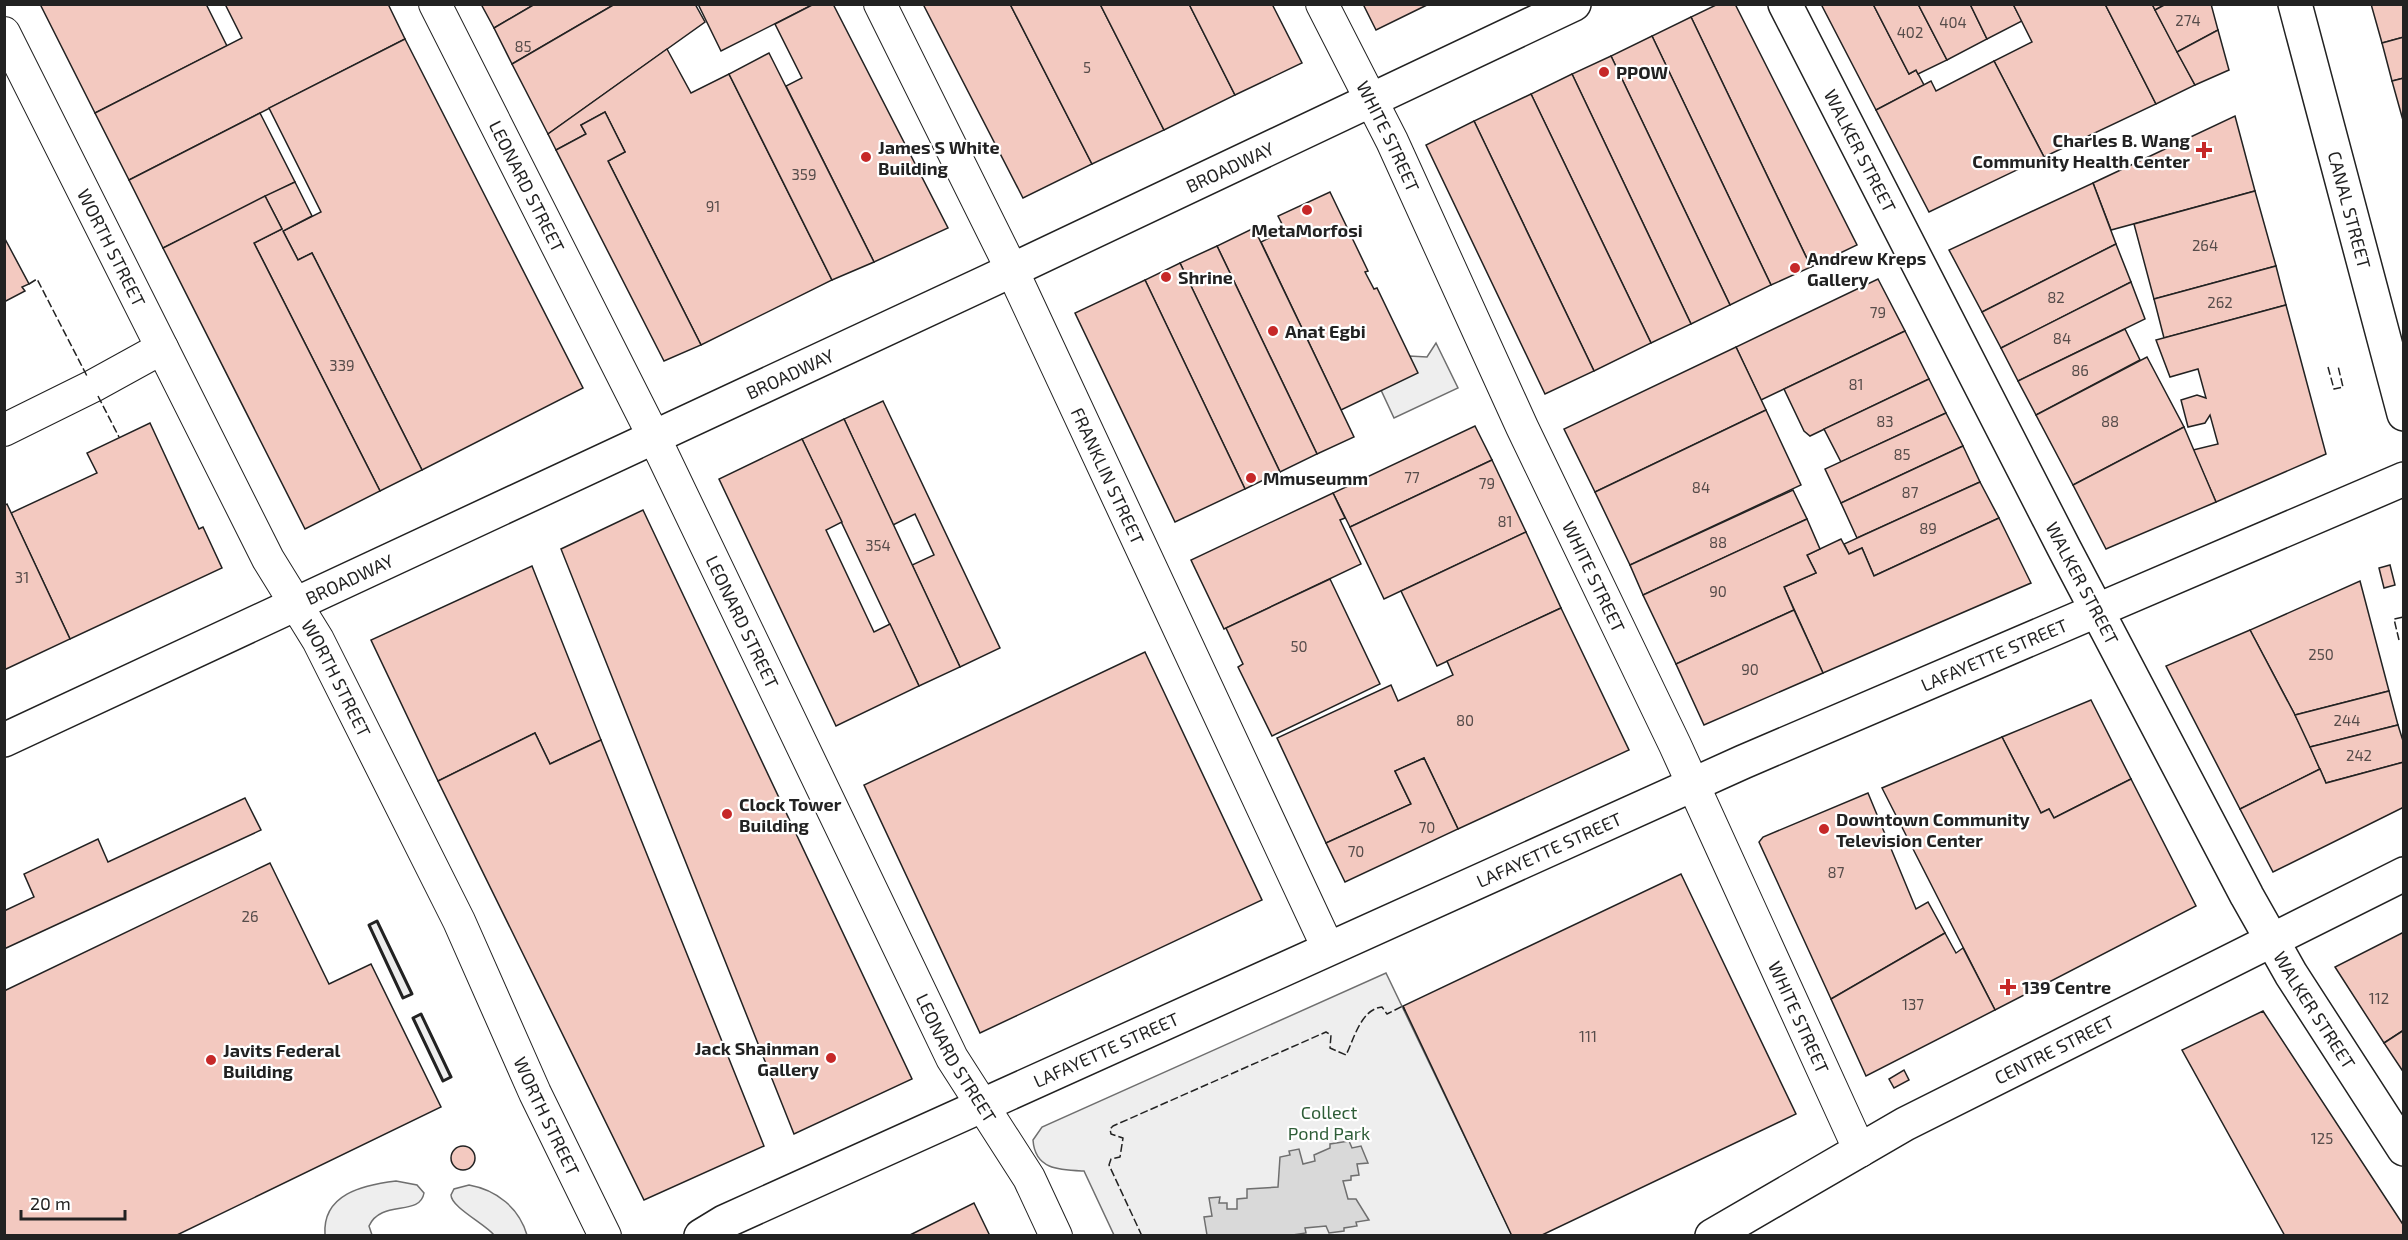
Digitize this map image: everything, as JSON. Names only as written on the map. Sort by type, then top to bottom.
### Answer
[{"type":"main road","name":"BROADWAY","points":[[4,740],[295,602],[1012,270],[1574,4]]},
{"type":"main road","name":"WALKER STREET","points":[[1785,4],[2097,611],[2272,941],[2403,1149]]},
{"type":"main road","name":"CANAL STREET","points":[[2295,4],[2403,414]]},
{"type":"main road","name":"LAFAYETTE STREET","points":[[701,1236],[724,1222],[1693,784],[2403,479]]},
{"type":"main road","name":"CENTRE STREET","points":[[1712,1236],[1905,1124],[2403,874]]},
{"type":"street","name":"LEONARD STREET","points":[[435,4],[654,437],[952,1058],[1029,1178],[1056,1236]]},
{"type":"street","name":"FRANKLIN STREET","points":[[880,4],[1012,270],[1328,948]]},
{"type":"street","name":"WHITE STREET","points":[[1322,4],[1371,99],[1693,784],[1860,1151]]},
{"type":"street","name":"WORTH STREET","points":[[4,33],[268,558],[318,640],[459,921],[535,1093],[605,1236]]},
{"type":"street","points":[[4,430],[93,386],[162,348]]},
{"type":"green space","points":[[1436,343],[1458,388],[1394,418],[1381,390],[1409,356],[1427,357]]},
{"type":"green space","points":[[377,921],[412,994],[403,998],[369,925]]},
{"type":"green space","name":"Collect Pond Park","points":[[1386,973],[1512,1235],[1114,1235],[1084,1171],[1058,1169],[1044,1163],[1038,1157],[1033,1140],[1042,1127]]},
{"type":"green space","points":[[421,1014],[451,1077],[443,1081],[413,1018]]},
{"type":"green space","points":[[396,1181],[417,1185],[424,1193],[421,1200],[408,1207],[382,1213],[375,1218],[369,1226],[372,1235],[325,1235],[326,1221],[337,1201],[358,1189]]},
{"type":"green space","points":[[469,1185],[489,1191],[506,1202],[518,1216],[527,1235],[494,1235],[456,1205],[451,1195],[454,1189]]},
{"type":"shaded area","points":[[1349,1141],[1352,1148],[1361,1146],[1368,1163],[1357,1164],[1359,1175],[1351,1176],[1351,1180],[1343,1181],[1348,1199],[1356,1199],[1369,1220],[1356,1222],[1357,1226],[1344,1228],[1344,1231],[1329,1233],[1326,1226],[1305,1228],[1306,1233],[1286,1236],[1207,1235],[1204,1217],[1212,1216],[1209,1198],[1220,1197],[1219,1203],[1227,1203],[1227,1209],[1237,1209],[1237,1199],[1247,1198],[1247,1189],[1278,1187],[1280,1157],[1290,1155],[1289,1151],[1299,1149],[1303,1164],[1315,1161],[1314,1155],[1330,1148],[1330,1144]]},
{"type":"building","points":[[40,4],[206,4],[227,46],[95,113]]},
{"type":"building","points":[[225,4],[388,4],[405,39],[129,180],[95,113],[242,38]]},
{"type":"building","points":[[481,4],[535,4],[494,28]]},
{"type":"building","points":[[535,4],[615,4],[512,64],[494,28]]},
{"type":"building","points":[[615,4],[695,4],[705,22],[548,134],[512,64]]},
{"type":"building","points":[[698,4],[814,4],[721,51]]},
{"type":"building","name":"James S White Building","points":[[814,4],[833,4],[948,228],[874,262],[786,86],[802,78],[775,24]]},
{"type":"building","points":[[923,4],[1010,4],[1092,164],[1023,198]]},
{"type":"building","points":[[1010,4],[1100,4],[1164,130],[1092,164]]},
{"type":"building","points":[[1100,4],[1189,4],[1235,95],[1164,130]]},
{"type":"building","points":[[1189,4],[1272,4],[1302,63],[1235,95]]},
{"type":"building","points":[[1363,4],[1429,4],[1376,30]]},
{"type":"building","points":[[1718,4],[1735,4],[1857,245],[1811,267],[1691,17]]},
{"type":"building","points":[[1821,4],[1873,4],[1909,74],[1916,70],[1924,85],[1876,110]]},
{"type":"building","points":[[1873,4],[1918,4],[1947,60],[1918,74],[1916,70],[1909,74]]},
{"type":"building","points":[[1918,4],[1970,4],[1987,39],[1947,60]]},
{"type":"building","points":[[1970,4],[2013,4],[2022,21],[1987,39]]},
{"type":"building","points":[[2013,4],[2105,4],[2156,104],[2044,157],[1994,61],[2032,42]]},
{"type":"building","points":[[2105,4],[2152,4],[2195,85],[2156,104]]},
{"type":"building","points":[[2152,4],[2166,4],[2155,10]]},
{"type":"building","points":[[2166,4],[2211,4],[2218,30],[2177,52],[2155,10]]},
{"type":"building","points":[[2371,4],[2404,4],[2404,37],[2382,43]]},
{"type":"building","points":[[1691,17],[1811,267],[1771,285],[1652,36]]},
{"type":"building","points":[[2218,30],[2229,70],[2195,85],[2177,52]]},
{"type":"building","points":[[1652,36],[1771,285],[1730,305],[1611,56]]},
{"type":"building","points":[[2404,37],[2404,78],[2392,81],[2382,43]]},
{"type":"building","points":[[405,39],[583,388],[422,470],[312,253],[298,260],[283,231],[321,212],[269,108]]},
{"type":"building","points":[[667,49],[691,93],[729,74],[832,280],[701,345],[608,161],[625,152],[605,112],[581,125],[586,134],[556,150],[548,134]]},
{"type":"building","points":[[769,53],[874,262],[832,280],[729,74]]},
{"type":"building","points":[[1611,56],[1730,305],[1691,324],[1572,74]]},
{"type":"building","points":[[1994,61],[2044,157],[1929,212],[1876,110],[1931,81],[1936,91]]},
{"type":"building","points":[[1572,74],[1691,324],[1651,343],[1531,94]]},
{"type":"building","points":[[2404,78],[2404,124],[2392,81]]},
{"type":"building","points":[[1531,94],[1651,343],[1594,371],[1474,121]]},
{"type":"building","points":[[605,112],[625,152],[608,161],[701,345],[664,361],[556,150],[586,134],[581,125]]},
{"type":"building","points":[[260,113],[295,182],[163,248],[129,180]]},
{"type":"building","name":"Charles B. Wang Community Health Center","points":[[2235,116],[2255,191],[2111,230],[2093,183]]},
{"type":"building","points":[[1474,121],[1594,371],[1545,394],[1426,145]]},
{"type":"building","points":[[295,182],[312,216],[283,231],[298,260],[312,253],[422,470],[380,491],[254,243],[282,229],[265,196]]},
{"type":"building","points":[[2093,183],[2116,244],[1982,312],[1949,250]]},
{"type":"building","points":[[2255,191],[2276,266],[2154,299],[2134,224]]},
{"type":"building","points":[[1330,192],[1368,271],[1365,272],[1374,289],[1377,288],[1418,373],[1341,410],[1261,242],[1285,230],[1278,216]]},
{"type":"building","points":[[265,196],[282,229],[254,243],[380,491],[305,529],[163,248]]},
{"type":"building","points":[[1254,228],[1354,437],[1317,454],[1217,246]]},
{"type":"building","points":[[4,237],[29,284],[22,287],[25,291],[4,302]]},
{"type":"building","points":[[2116,244],[2131,282],[2001,348],[1982,312]]},
{"type":"building","points":[[1217,246],[1317,454],[1280,472],[1180,263]]},
{"type":"building","points":[[1180,263],[1280,472],[1245,489],[1145,280]]},
{"type":"building","points":[[2276,266],[2286,305],[2164,338],[2154,299]]},
{"type":"building","points":[[1878,279],[1905,331],[1761,400],[1736,347]]},
{"type":"building","points":[[1145,280],[1245,489],[1175,522],[1075,313]]},
{"type":"building","points":[[2131,282],[2145,319],[2018,381],[2001,348]]},
{"type":"building","points":[[2286,305],[2326,454],[2216,502],[2193,450],[2218,444],[2210,415],[2205,423],[2188,427],[2181,400],[2197,395],[2206,398],[2198,369],[2170,377],[2156,340]]},
{"type":"building","points":[[2125,329],[2140,360],[2036,415],[2018,381]]},
{"type":"building","points":[[1905,331],[1929,379],[1810,436],[1804,431],[1784,389]]},
{"type":"building","points":[[1736,347],[1766,410],[1595,492],[1564,429]]},
{"type":"building","points":[[2147,357],[2184,427],[2073,485],[2036,415]]},
{"type":"building","points":[[1929,379],[1946,413],[1841,462],[1824,429]]},
{"type":"building","points":[[883,401],[1000,648],[960,667],[912,565],[934,555],[915,514],[893,525],[844,419]]},
{"type":"building","points":[[1766,410],[1801,485],[1630,565],[1595,492]]},
{"type":"building","points":[[1946,413],[1963,446],[1841,503],[1825,469]]},
{"type":"building","points":[[844,419],[960,667],[919,686],[802,439]]},
{"type":"building","points":[[150,423],[199,529],[203,527],[222,568],[70,639],[11,513],[97,473],[87,453]]},
{"type":"building","points":[[1475,426],[1492,460],[1350,527],[1333,493]]},
{"type":"building","points":[[2184,427],[2216,502],[2106,549],[2073,485]]},
{"type":"building","points":[[802,439],[842,522],[826,530],[874,632],[890,624],[919,686],[836,726],[719,479]]},
{"type":"building","points":[[1963,446],[1980,482],[1857,538],[1841,503]]},
{"type":"building","points":[[1492,460],[1526,532],[1384,599],[1350,527]]},
{"type":"building","points":[[1980,482],[1999,518],[1874,576],[1862,548],[1849,554],[1844,544]]},
{"type":"building","points":[[1793,490],[1807,519],[1643,595],[1630,565]]},
{"type":"building","points":[[1333,493],[1345,518],[1340,520],[1361,564],[1224,629],[1191,560]]},
{"type":"building","points":[[7,504],[70,639],[4,670],[4,506]]},
{"type":"building","name":"Clock Tower Building","points":[[643,510],[912,1079],[794,1134],[561,549]]},
{"type":"building","points":[[1999,518],[2031,583],[1823,673],[1784,587],[1816,573],[1807,555],[1841,539],[1849,554],[1862,548],[1874,576]]},
{"type":"building","points":[[1807,519],[1820,549],[1807,555],[1816,573],[1784,587],[1794,610],[1676,664],[1643,595]]},
{"type":"building","points":[[1526,532],[1561,608],[1437,666],[1401,591]]},
{"type":"building","points":[[2390,565],[2395,585],[2384,588],[2379,568]]},
{"type":"building","points":[[532,566],[601,740],[550,764],[535,733],[438,781],[371,640]]},
{"type":"building","points":[[1330,579],[1380,684],[1272,736],[1238,667],[1243,664],[1226,628]]},
{"type":"building","points":[[2360,581],[2389,691],[2295,715],[2250,630]]},
{"type":"building","points":[[1561,608],[1629,750],[1458,829],[1424,758],[1395,771],[1411,804],[1326,843],[1277,738],[1391,685],[1398,701],[1453,675],[1447,661]]},
{"type":"building","points":[[1794,610],[1823,673],[1704,725],[1676,664]]},
{"type":"building","points":[[2250,630],[2304,732],[2320,769],[2240,809],[2166,666]]},
{"type":"building","points":[[1145,652],[1262,900],[980,1033],[864,785]]},
{"type":"building","points":[[2389,691],[2398,725],[2310,747],[2295,715]]},
{"type":"building","points":[[2091,700],[2131,779],[2054,818],[2049,809],[2041,813],[2002,737]]},
{"type":"building","points":[[2398,725],[2404,744],[2404,762],[2326,783],[2310,747]]},
{"type":"building","points":[[535,733],[550,764],[601,740],[764,1146],[644,1200],[438,781]]},
{"type":"building","points":[[2002,737],[2041,813],[2049,809],[2054,818],[2131,779],[2196,906],[1995,1010],[1882,788]]},
{"type":"building","points":[[1424,758],[1458,829],[1345,882],[1326,843],[1411,804],[1395,771]]},
{"type":"building","points":[[2404,762],[2404,807],[2273,872],[2240,809],[2320,769],[2326,783]]},
{"type":"building","points":[[1868,793],[1916,909],[1928,902],[1945,933],[1831,999],[1759,842],[1763,837]]},
{"type":"building","points":[[245,798],[261,830],[4,949],[4,911],[34,897],[24,874],[98,839],[108,862]]},
{"type":"building","name":"Javits Federal Building","points":[[270,863],[329,984],[371,964],[441,1107],[175,1236],[4,1236],[4,991]]},
{"type":"building","points":[[1681,874],[1796,1114],[1540,1236],[1512,1236],[1403,1006]]},
{"type":"building","points":[[2404,932],[2404,1030],[2384,1043],[2335,967]]},
{"type":"building","points":[[1945,933],[1956,953],[1963,948],[1995,1010],[1866,1076],[1831,999]]},
{"type":"building","points":[[2263,1011],[2404,1226],[2404,1236],[2285,1236],[2182,1050]]},
{"type":"building","points":[[2404,1030],[2404,1073],[2384,1043]]},
{"type":"building","points":[[1904,1070],[1909,1080],[1894,1088],[1889,1079]]},
{"type":"building","points":[[463,1146],[468,1147],[474,1153],[474,1163],[468,1169],[463,1170],[458,1169],[452,1163],[451,1158],[452,1153],[458,1147]]},
{"type":"building","points":[[974,1203],[990,1236],[908,1236]]},
{"type":"fence","points":[[29,284],[37,279],[88,378]]},
{"type":"fence","points":[[2328,367],[2334,389],[2343,387],[2338,366]]},
{"type":"fence","points":[[98,396],[119,437]]},
{"type":"fence","points":[[2399,640],[2394,619],[2403,617],[2404,619]]},
{"type":"fence","points":[[2404,657],[2404,662]]},
{"type":"fence","points":[[1142,1236],[1109,1165],[1111,1159],[1120,1157],[1123,1138],[1111,1134],[1110,1129],[1113,1126],[1326,1032],[1331,1035],[1330,1048],[1346,1055],[1359,1026],[1369,1013],[1382,1007],[1387,1014],[1403,1006],[1405,1011]]},
{"type":"wall","points":[[377,921],[412,994],[403,998],[369,925],[377,921]]},
{"type":"wall","points":[[421,1014],[451,1077],[443,1081],[413,1018],[421,1014]]},
{"type":"place","name":"PPOW","points":[[1604,72]]},
{"type":"place","name":"Charles B. Wang Community Health Center","points":[[2204,150]]},
{"type":"place","name":"James S White Building","points":[[866,157]]},
{"type":"place","name":"MetaMorfosi","points":[[1307,210]]},
{"type":"place","name":"Andrew Kreps Gallery","points":[[1795,268]]},
{"type":"place","name":"Shrine","points":[[1166,277]]},
{"type":"place","name":"Anat Egbi","points":[[1273,331]]},
{"type":"place","name":"Mmuseumm","points":[[1251,478]]},
{"type":"place","name":"Clock Tower Building","points":[[727,814]]},
{"type":"place","name":"Downtown Community Television Center","points":[[1824,829]]},
{"type":"place","name":"139 Centre","points":[[2008,987]]},
{"type":"place","name":"Jack Shainman Gallery","points":[[831,1058]]},
{"type":"place","name":"Javits Federal Building","points":[[211,1060]]}]
